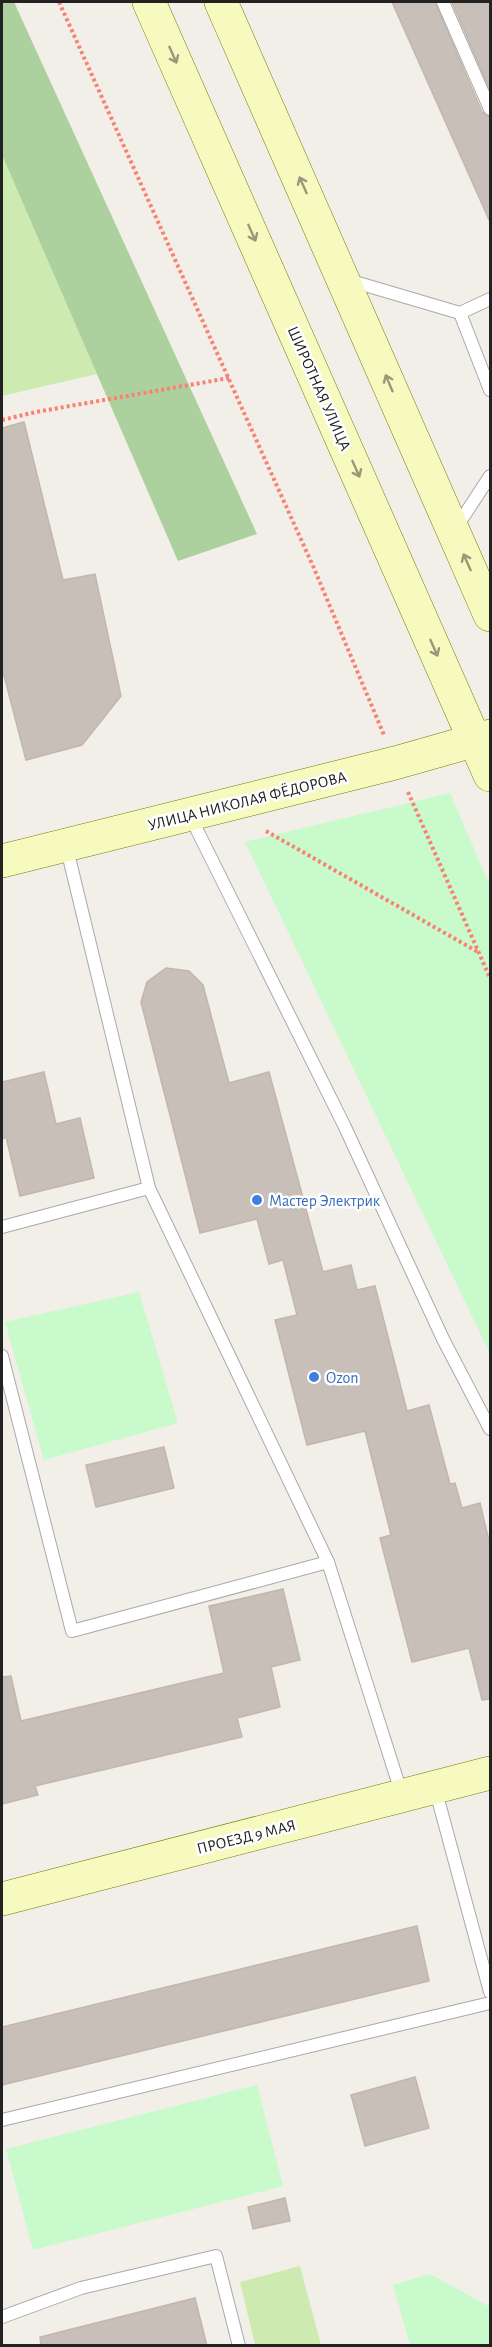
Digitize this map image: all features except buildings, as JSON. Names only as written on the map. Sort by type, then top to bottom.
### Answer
[{"type":"main road","name":"ШИРОТНАЯ УЛИЦА","points":[[149,2],[483,738],[490,775]]},
{"type":"main road","points":[[221,2],[490,615]]},
{"type":"main road","name":"УЛИЦА НИКОЛАЯ ФЁДОРОВА","points":[[2,861],[395,763],[483,738]]},
{"type":"main road","name":"ПРОЕЗД 9 МАЯ","points":[[2,1899],[490,1773]]},
{"type":"lane","points":[[443,2],[490,109]]},
{"type":"lane","points":[[344,279],[460,313],[490,299]]},
{"type":"lane","points":[[460,313],[490,390]]},
{"type":"lane","points":[[454,532],[490,476]]},
{"type":"lane","points":[[190,815],[344,1125],[443,1339],[490,1429]]},
{"type":"lane","points":[[66,844],[148,1188],[328,1562],[402,1796]]},
{"type":"lane","points":[[2,1227],[148,1188]]},
{"type":"lane","points":[[2,1356],[7,1401],[72,1631],[328,1562]]},
{"type":"lane","points":[[435,1788],[490,1992]]},
{"type":"lane","points":[[2,2120],[490,2003]]},
{"type":"lane","points":[[2,2317],[81,2288],[216,2256],[239,2346]]},
{"type":"path","points":[[59,2],[313,566],[395,763],[490,978]]},
{"type":"path","points":[[2,420],[229,378]]},
{"type":"path","points":[[266,831],[479,952]]},
{"type":"green space","points":[[2,2],[14,2],[257,534],[178,561],[2,155]]},
{"type":"green space","points":[[2,155],[97,374],[2,396]]},
{"type":"green space","points":[[450,793],[490,886],[490,1354],[245,842]]},
{"type":"green space","points":[[139,1292],[178,1423],[44,1460],[5,1322]]},
{"type":"green space","points":[[257,2085],[283,2186],[33,2250],[6,2149]]},
{"type":"green space","points":[[300,2266],[321,2345],[255,2345],[240,2282]]},
{"type":"green space","points":[[430,2274],[490,2307],[490,2345],[410,2345],[393,2285]]},
{"type":"place","name":"Мастер Электрик","points":[[257,1200]]},
{"type":"place","name":"Ozon","points":[[314,1377]]}]
